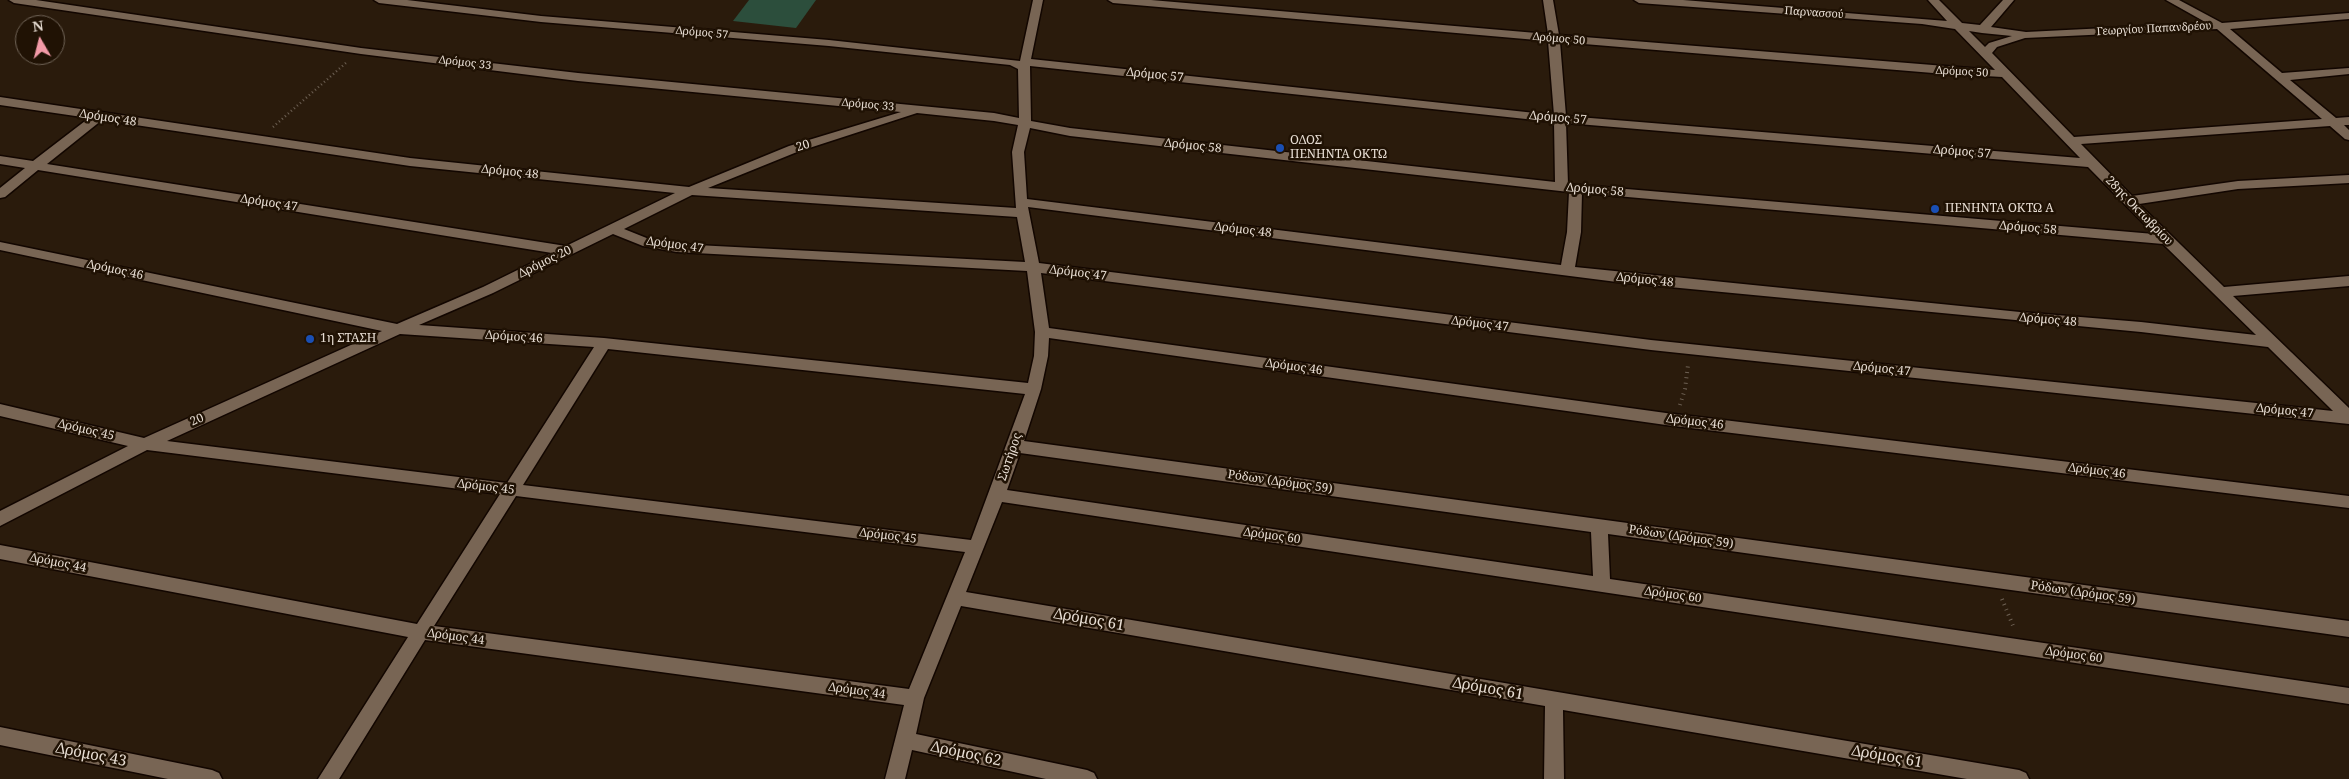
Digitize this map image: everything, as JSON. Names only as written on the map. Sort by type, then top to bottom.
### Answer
[{"type":"street","name":"Δρόμος 33","points":[[14,0],[361,51],[578,78],[994,117],[1025,123]]},
{"type":"street","name":"Δρόμος 57","points":[[379,0],[551,20],[945,55],[1560,119],[2091,163]]},
{"type":"street","name":"Σωτήρος","points":[[895,779],[915,698],[997,495],[1034,389],[1041,356],[1042,332],[1039,298],[1022,208],[1018,152],[1025,123],[1025,64],[1038,0]]},
{"type":"street","name":"Δρόμος 50","points":[[1113,0],[1554,39],[1933,70],[2005,74]]},
{"type":"street","points":[[1548,0],[1554,39],[1560,119],[1562,187]]},
{"type":"street","name":"Παρνασσού","points":[[1639,0],[1922,21],[1959,27]]},
{"type":"street","name":"28ης Οκτωβρίου","points":[[1933,0],[2167,240],[2349,418]]},
{"type":"street","points":[[1982,30],[2009,0]]},
{"type":"street","points":[[2171,0],[2220,26],[2349,136]]},
{"type":"street","name":"Γεωργίου Παπανδρέου","points":[[1959,27],[2026,36],[2220,26],[2349,16]]},
{"type":"street","points":[[1986,54],[1993,45],[2026,36]]},
{"type":"street","points":[[2280,77],[2349,71]]},
{"type":"street","name":"Δρόμος 48","points":[[0,101],[257,141],[410,162],[690,191],[1022,208],[1567,270],[2020,317],[2141,327],[2271,342]]},
{"type":"street","name":"20","points":[[690,191],[793,149],[918,110]]},
{"type":"street","points":[[0,194],[98,117]]},
{"type":"street","points":[[2070,141],[2349,121]]},
{"type":"street","name":"Δρόμος 58","points":[[1025,123],[1070,132],[1576,189],[2167,240]]},
{"type":"street","name":"Δρόμος 47","points":[[0,160],[568,251]]},
{"type":"street","points":[[2129,201],[2238,185],[2349,178]]},
{"type":"street","points":[[1567,270],[1574,232],[1576,189]]},
{"type":"street","name":"Δρόμος 20","points":[[398,328],[488,290],[690,191]]},
{"type":"street","name":"Δρόμος 47","points":[[614,228],[638,240],[677,248],[1033,267],[1689,349],[2349,418]]},
{"type":"street","name":"Δρόμος 46","points":[[0,246],[398,328],[604,344],[1034,389]]},
{"type":"street","points":[[2220,292],[2349,281]]},
{"type":"street","name":"20","points":[[0,518],[145,444],[398,328]]},
{"type":"street","name":"Δρόμος 46","points":[[1042,332],[1674,419],[2349,502]]},
{"type":"street","points":[[328,779],[509,490],[604,344]]},
{"type":"street","name":"Δρόμος 45","points":[[0,410],[145,444],[976,546]]},
{"type":"street","name":"Ρόδων (Δρόμος 59)","points":[[1014,446],[2349,629]]},
{"type":"street","name":"Δρόμος 60","points":[[997,495],[2349,696]]},
{"type":"street","points":[[1599,526],[1602,585]]},
{"type":"street","name":"Δρόμος 44","points":[[0,552],[420,632],[915,698]]},
{"type":"street","name":"Δρόμος 61","points":[[957,598],[2019,779]]},
{"type":"street","points":[[1554,701],[1554,779]]},
{"type":"street","name":"Δρόμος 43","points":[[0,736],[212,779]]},
{"type":"street","name":"Δρόμος 62","points":[[905,740],[1087,779]]},
{"type":"path","points":[[257,141],[361,51]]},
{"type":"path","points":[[1674,419],[1685,389],[1689,349]]},
{"type":"path","points":[[1991,580],[2005,603],[2022,647]]},
{"type":"green space","points":[[749,0],[816,0],[796,28],[733,21]]},
{"type":"place","name":"ΟΔΟΣ ΠΕΝΗΝΤΑ ΟΚΤΩ","points":[[1280,148]]},
{"type":"place","name":"ΠΕΝΗΝΤΑ ΟΚΤΩ Α","points":[[1935,209]]},
{"type":"place","name":"1η ΣΤΑΣΗ","points":[[310,339]]}]
